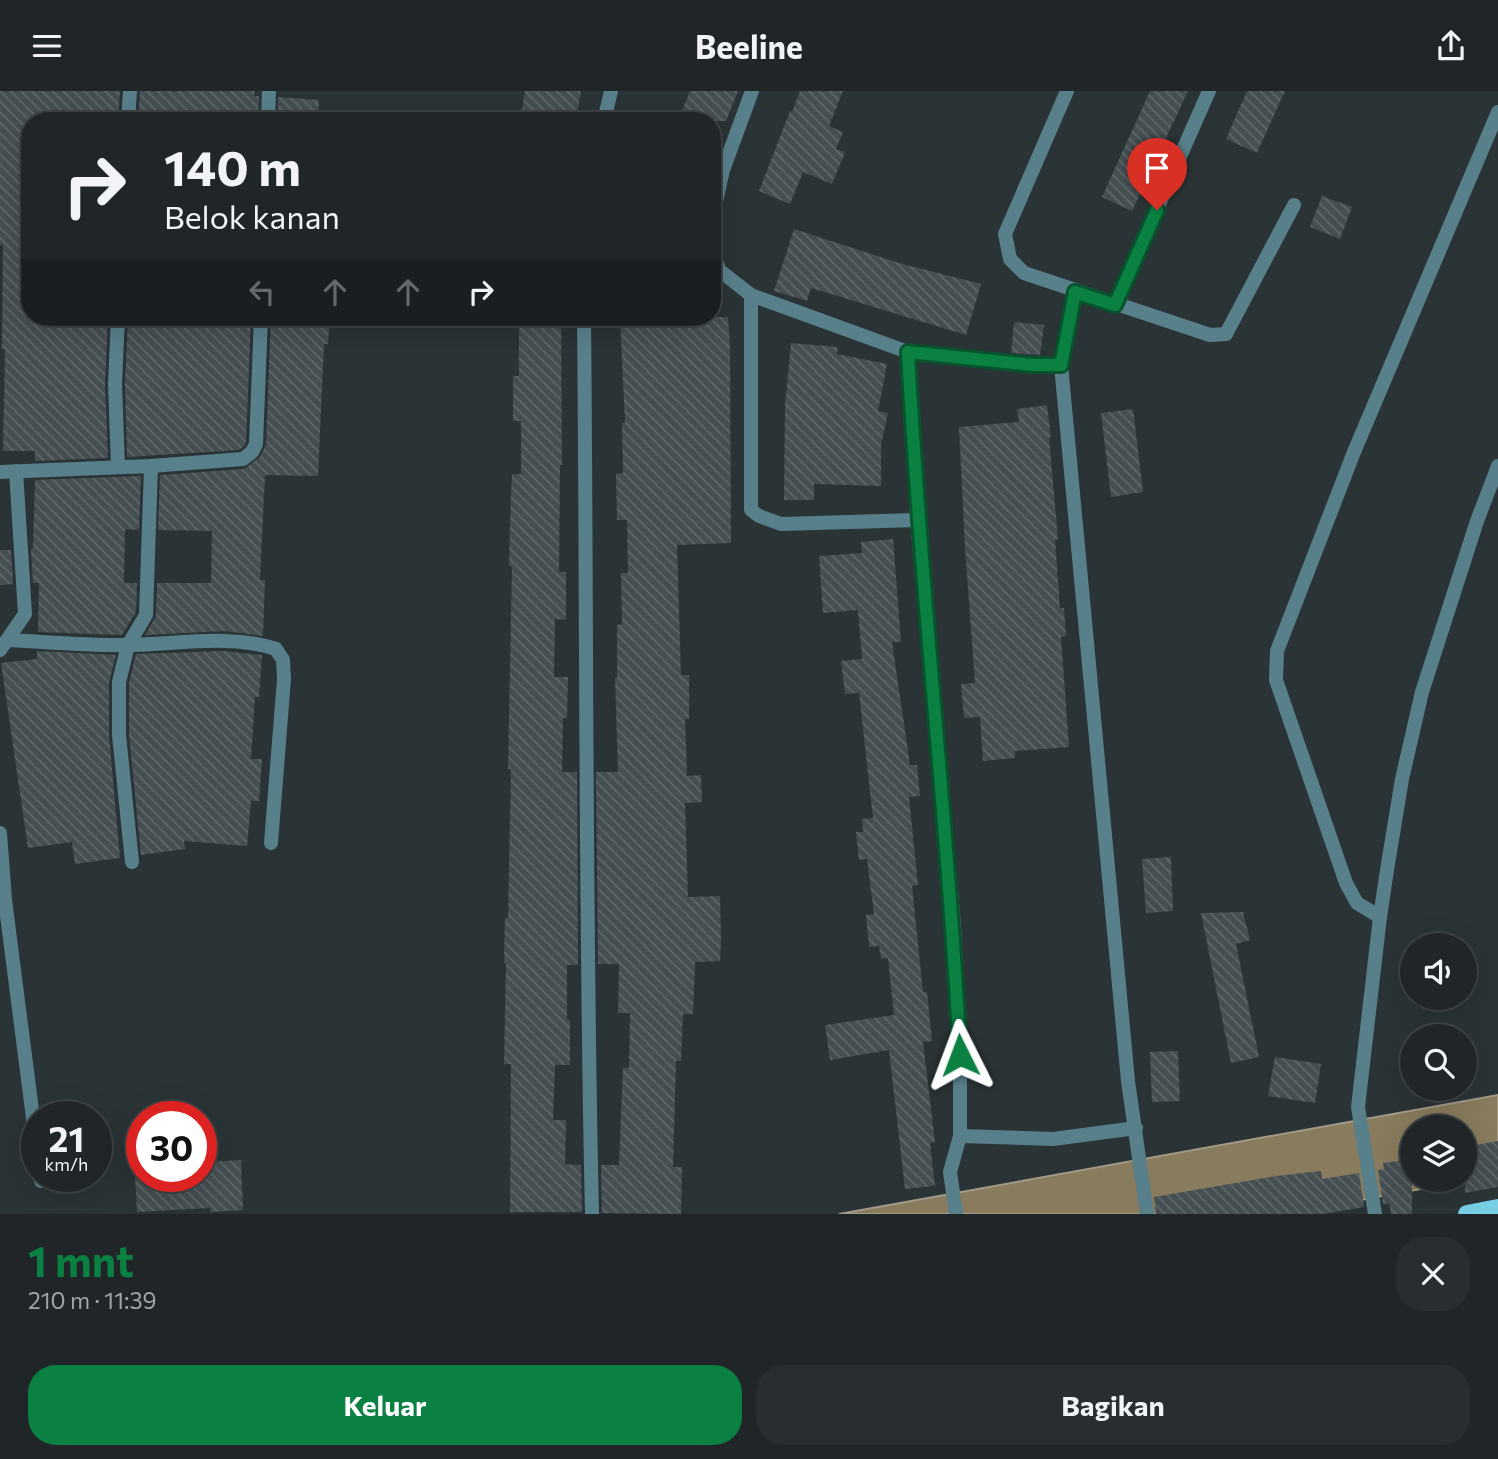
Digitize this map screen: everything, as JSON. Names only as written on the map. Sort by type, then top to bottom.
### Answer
[{"type":"main road","points":[[1466,1214],[1492,1211]]},
{"type":"street","points":[[129,112],[130,91]]},
{"type":"street","points":[[268,112],[269,91]]},
{"type":"street","points":[[606,112],[611,91]]},
{"type":"street","points":[[721,179],[752,91]]},
{"type":"street","points":[[1067,91],[1005,234],[1010,259],[1024,273],[1210,335],[1226,334],[1294,205]]},
{"type":"street","points":[[1115,305],[1209,91]]},
{"type":"street","points":[[1380,917],[1356,903],[1346,883],[1276,680],[1277,651],[1354,452],[1498,112]]},
{"type":"street","points":[[721,272],[751,295],[908,352],[1032,365],[1061,365]]},
{"type":"street","points":[[1075,292],[1061,365],[1128,1081],[1147,1214]]},
{"type":"street","points":[[751,295],[751,510],[781,524],[917,520]]},
{"type":"street","points":[[118,326],[115,384],[118,467]]},
{"type":"street","points":[[0,472],[243,459],[252,452],[256,444],[261,326]]},
{"type":"street","points":[[584,326],[588,1032],[592,1214]]},
{"type":"street","points":[[908,352],[917,520],[954,925],[960,1055],[960,1136],[950,1172],[956,1214]]},
{"type":"street","points":[[132,862],[119,735],[119,682],[128,645],[146,615],[150,466]]},
{"type":"street","points":[[1375,1212],[1359,1107],[1380,917],[1402,779],[1422,692],[1477,521],[1498,466]]},
{"type":"street","points":[[4,645],[25,614],[16,471]]},
{"type":"street","points":[[4,645],[226,642],[260,643],[276,649],[283,660],[284,679],[271,843]]},
{"type":"street","points":[[0,833],[5,900],[31,1101]]},
{"type":"street","points":[[960,1136],[1053,1139],[1137,1136]]},
{"type":"shaded area","points":[[1498,1095],[1498,1175],[1477,1179],[1477,1115],[1400,1115],[1400,1192],[1404,1192],[1283,1214],[839,1214],[1465,1101],[1477,1101],[1477,1099]]},
{"type":"building","points":[[0,91],[120,91],[119,112],[21,112],[21,326],[108,326],[105,384],[108,458],[35,461],[35,451],[3,451],[5,349],[2,349],[3,245],[0,245]]},
{"type":"building","points":[[140,91],[255,91],[254,96],[259,96],[258,112],[139,112]]},
{"type":"building","points":[[525,91],[581,91],[578,112],[522,112]]},
{"type":"building","points":[[690,91],[738,91],[726,121],[721,121],[721,112],[682,112]]},
{"type":"building","points":[[800,91],[843,91],[829,126],[843,132],[836,149],[845,152],[832,184],[803,172],[790,204],[759,191]]},
{"type":"building","points":[[1150,91],[1188,91],[1132,211],[1102,197]]},
{"type":"building","points":[[1247,91],[1285,91],[1257,153],[1226,139]]},
{"type":"building","points":[[278,97],[319,100],[318,112],[278,112]]},
{"type":"building","points":[[1322,196],[1352,207],[1340,239],[1310,227]]},
{"type":"building","points":[[794,229],[899,263],[981,284],[966,335],[811,288],[807,301],[774,291]]},
{"type":"building","points":[[721,317],[728,317],[731,543],[677,545],[681,675],[689,675],[689,719],[685,719],[687,776],[701,775],[702,802],[685,803],[688,897],[720,896],[721,939],[720,961],[695,962],[693,1014],[683,1014],[681,1061],[676,1061],[673,1167],[682,1167],[681,1214],[602,1213],[601,1165],[619,1165],[623,1068],[629,1068],[630,1013],[618,1013],[619,964],[598,964],[596,772],[618,772],[615,678],[617,625],[622,624],[621,573],[628,573],[627,520],[617,520],[616,474],[623,473],[622,423],[625,423],[620,326],[721,326]]},
{"type":"building","points":[[1014,322],[1044,325],[1040,355],[1011,353]]},
{"type":"building","points":[[128,326],[251,326],[246,442],[239,450],[127,457],[125,384]]},
{"type":"building","points":[[271,326],[329,326],[328,344],[324,344],[318,476],[265,475],[260,580],[265,580],[263,636],[224,631],[145,635],[156,616],[157,583],[211,583],[212,531],[158,530],[160,475],[244,469],[260,457],[266,444]]},
{"type":"building","points":[[519,326],[561,326],[562,465],[559,572],[566,572],[566,620],[555,619],[554,677],[568,677],[567,718],[563,718],[562,772],[577,772],[578,965],[567,965],[570,1065],[555,1065],[553,1120],[566,1120],[565,1164],[581,1165],[582,1212],[510,1212],[511,1064],[504,1064],[504,963],[505,918],[508,918],[511,769],[508,769],[512,566],[509,566],[510,524],[512,474],[521,474],[521,421],[513,421],[513,376],[519,376]]},
{"type":"building","points":[[791,343],[838,347],[837,354],[887,364],[878,411],[888,413],[881,445],[881,486],[814,484],[814,500],[784,500],[785,405]]},
{"type":"building","points":[[1047,405],[1058,539],[1055,540],[1060,608],[1064,608],[1066,636],[1061,637],[1069,747],[1015,751],[1015,758],[983,761],[980,717],[964,718],[961,684],[975,683],[959,427],[1019,422],[1017,409]]},
{"type":"building","points":[[1133,409],[1143,492],[1111,497],[1101,413]]},
{"type":"building","points":[[141,476],[139,530],[125,529],[124,583],[137,583],[136,612],[122,635],[38,632],[39,583],[33,583],[31,549],[35,480]]},
{"type":"building","points":[[893,539],[901,642],[892,642],[910,765],[917,765],[920,796],[909,797],[918,885],[912,886],[923,992],[927,992],[932,1041],[923,1042],[935,1142],[930,1143],[935,1186],[905,1189],[889,1050],[830,1060],[825,1025],[894,1015],[888,958],[881,959],[879,946],[869,947],[866,915],[874,914],[867,859],[859,860],[856,832],[863,832],[862,819],[873,818],[859,693],[845,694],[841,661],[862,659],[858,610],[823,613],[819,556],[862,553],[861,542]]},
{"type":"building","points":[[0,550],[11,550],[13,584],[0,585]]},
{"type":"building","points":[[37,651],[116,655],[109,682],[109,735],[120,858],[75,864],[72,842],[28,848],[1,663],[37,659]]},
{"type":"building","points":[[223,651],[262,655],[259,697],[255,697],[251,759],[262,759],[259,801],[251,801],[247,846],[184,841],[185,849],[141,855],[129,735],[129,683],[136,654]]},
{"type":"building","points":[[1171,857],[1173,911],[1146,913],[1142,859]]},
{"type":"building","points":[[1243,912],[1250,940],[1236,944],[1259,1057],[1231,1063],[1201,913]]},
{"type":"building","points":[[1178,1051],[1180,1101],[1152,1102],[1150,1052]]},
{"type":"building","points":[[1275,1057],[1321,1064],[1315,1103],[1268,1096]]},
{"type":"building","points":[[1498,1141],[1498,1187],[1477,1191],[1477,1145]]},
{"type":"building","points":[[241,1160],[243,1210],[210,1212],[210,1208],[137,1212],[136,1192],[217,1192],[217,1161]]},
{"type":"building","points":[[1400,1161],[1400,1192],[1412,1192],[1412,1214],[1391,1214],[1389,1203],[1383,1204],[1378,1170],[1384,1169],[1383,1163]]},
{"type":"building","points":[[1321,1171],[1322,1179],[1359,1173],[1364,1207],[1324,1214],[1156,1214],[1154,1197]]},
{"type":"route","points":[[960,1055],[954,925],[917,520],[908,352],[1032,365],[1061,365],[1075,292],[1115,305],[1157,210]]}]
